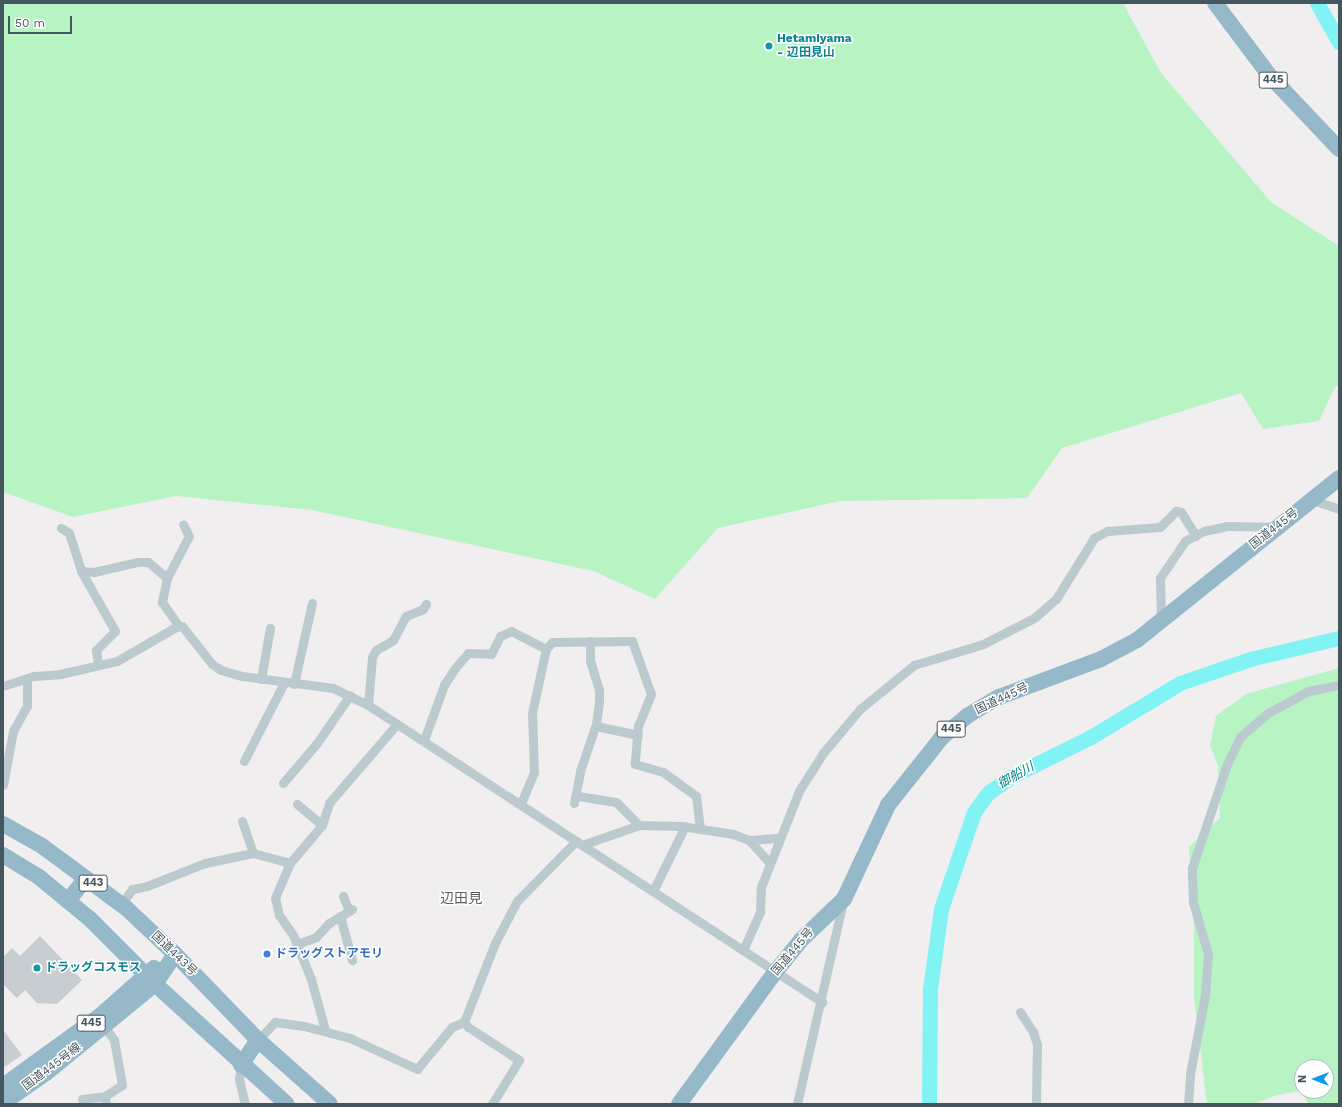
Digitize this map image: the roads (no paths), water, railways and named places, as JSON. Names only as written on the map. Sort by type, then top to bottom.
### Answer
[{"type":"highway","name":"445","points":[[1215,3],[1269,75],[1339,149]]},
{"type":"highway","name":"国道445号","points":[[679,1104],[776,971],[800,941],[844,899],[888,805],[942,737],[967,716],[999,697],[1101,659],[1137,640],[1339,478]]},
{"type":"highway","name":"国道443号","points":[[3,824],[42,846],[121,905],[176,954],[258,1040],[330,1104]]},
{"type":"highway","name":"443","points":[[3,855],[39,877],[68,901],[242,1065],[287,1104]]},
{"type":"highway","points":[[68,901],[86,878]]},
{"type":"highway","name":"445","points":[[3,1086],[150,979],[176,954]]},
{"type":"highway","name":"国道445号線","points":[[3,1103],[104,1026],[150,979]]},
{"type":"highway","points":[[242,1065],[258,1040]]},
{"type":"street","points":[[1312,500],[1339,509]]},
{"type":"street","points":[[744,948],[760,912],[761,887],[799,791],[823,753],[860,709],[896,677],[914,664],[983,644],[1034,618],[1056,599],[1082,555],[1094,538],[1101,534],[1160,527],[1176,512],[1181,512],[1196,536]]},
{"type":"street","points":[[183,524],[189,536],[167,578],[162,602],[179,626],[189,632],[212,664],[231,674],[289,683],[317,685],[350,695],[368,705],[396,725],[424,740],[521,803],[579,843],[744,948],[822,1002]]},
{"type":"street","points":[[1161,621],[1160,578],[1185,541],[1227,526],[1276,527]]},
{"type":"street","points":[[61,528],[69,533],[71,546],[81,571],[115,631],[96,650],[98,665]]},
{"type":"street","points":[[81,571],[94,572],[137,562],[148,562],[167,578]]},
{"type":"street","points":[[244,761],[289,683],[312,603]]},
{"type":"street","points":[[368,705],[372,656],[376,650],[393,640],[406,616],[423,609],[426,604]]},
{"type":"street","points":[[3,686],[117,661],[179,626]]},
{"type":"street","points":[[261,679],[270,628]]},
{"type":"street","points":[[424,740],[444,685],[468,653],[491,654],[500,636],[511,631],[546,649]]},
{"type":"street","points":[[590,641],[592,676],[599,690],[596,726],[580,771],[576,799],[616,802],[639,825]]},
{"type":"street","points":[[521,803],[534,772],[532,713],[546,649],[552,642],[634,642],[651,694],[638,726],[635,764],[663,772],[696,796],[700,829]]},
{"type":"street","points":[[3,785],[13,731],[29,698],[27,680]]},
{"type":"street","points":[[1188,1104],[1190,1074],[1205,995],[1208,954],[1193,902],[1192,868],[1227,764],[1240,737],[1266,714],[1308,691],[1339,685]]},
{"type":"street","points":[[283,783],[317,743],[350,695]]},
{"type":"street","points":[[325,1030],[311,979],[297,944],[275,906],[278,888],[290,863],[322,825],[329,803],[396,725]]},
{"type":"street","points":[[596,726],[638,735]]},
{"type":"street","points":[[297,804],[322,825]]},
{"type":"street","points":[[242,821],[253,853]]},
{"type":"street","points":[[258,1040],[275,1022],[325,1030],[362,1044],[414,1070],[425,1062],[452,1027],[464,1022],[495,943],[517,901],[579,843],[639,825],[685,826],[733,834],[749,840],[780,838]]},
{"type":"street","points":[[653,891],[685,826]]},
{"type":"street","points":[[749,840],[770,864]]},
{"type":"street","points":[[121,905],[132,888],[147,886],[205,863],[253,853],[290,863]]},
{"type":"street","points":[[297,944],[316,937],[340,916],[350,910],[343,896]]},
{"type":"street","points":[[797,1104],[822,1002],[844,899]]},
{"type":"street","points":[[340,916],[352,960]]},
{"type":"street","points":[[1020,1012],[1033,1032],[1037,1044],[1036,1104]]},
{"type":"street","points":[[464,1022],[468,1027],[519,1060],[492,1104]]},
{"type":"street","points":[[82,1099],[106,1100],[122,1085],[114,1040],[104,1026]]},
{"type":"street","points":[[242,1065],[240,1079],[245,1104]]},
{"type":"waterway","name":"御船川","points":[[1317,3],[1339,42]]},
{"type":"waterway","name":"御船川","points":[[929,1104],[930,989],[941,909],[974,812],[988,793],[1012,776],[1089,738],[1180,683],[1250,659],[1339,638]]},
{"type":"place","name":"Hetamiyama - 辺田見山","points":[[769,46]]},
{"type":"place","name":"ドラッグストアモリ","points":[[267,954]]},
{"type":"place","name":"ドラッグコスモス","points":[[37,968]]},
{"type":"district","name":"辺田見","points":[[461,898]]}]
